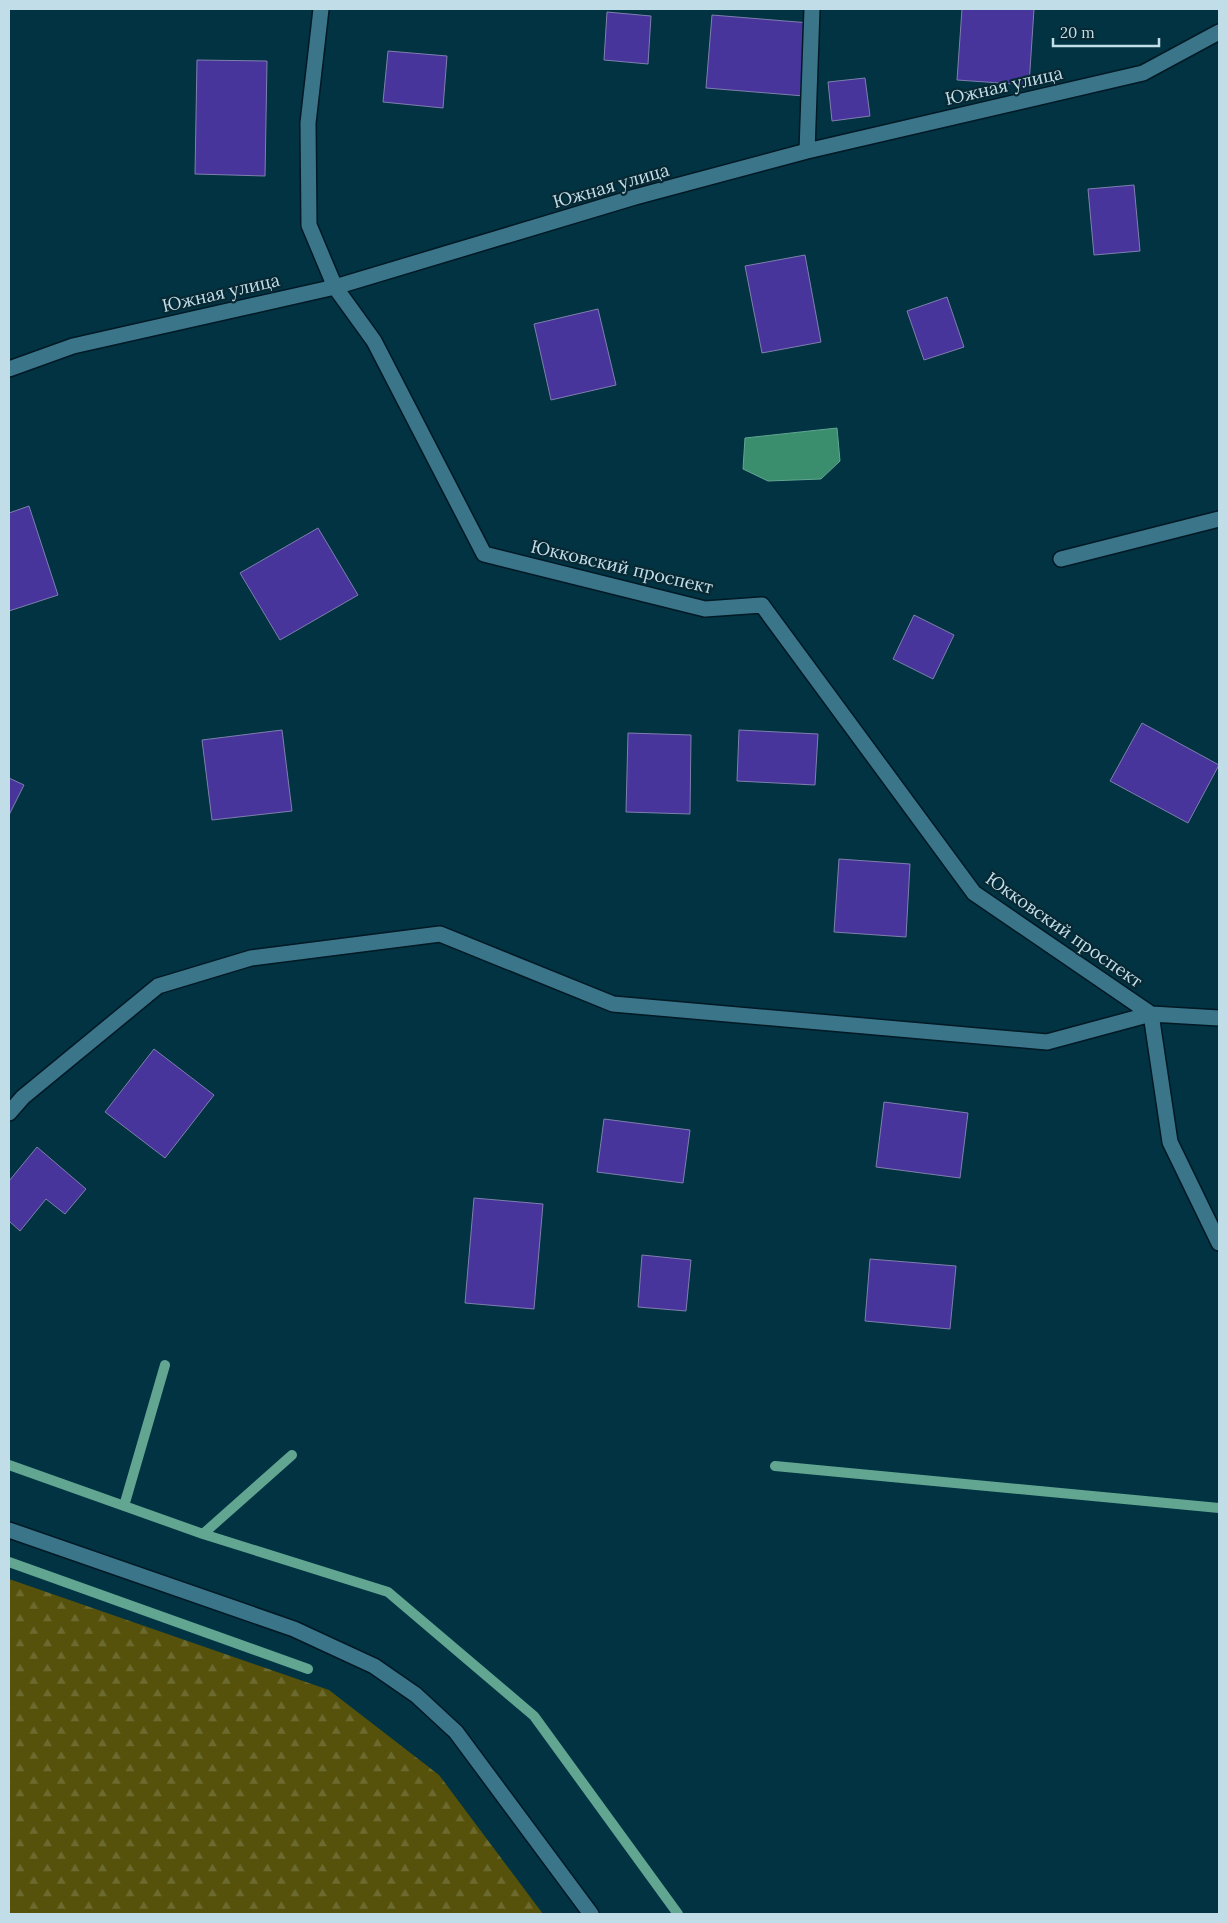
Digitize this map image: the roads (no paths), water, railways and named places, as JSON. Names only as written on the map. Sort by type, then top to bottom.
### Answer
[{"type":"street","name":"Юкковский проспект","points":[[321,9],[308,123],[309,226],[335,286],[374,341],[484,554],[705,609],[762,605],[974,893],[1151,1014]]},
{"type":"street","points":[[807,151],[812,9]]},
{"type":"street","name":"Южная улица","points":[[9,369],[73,346],[335,286],[635,197],[807,151],[1143,73],[1219,32]]},
{"type":"street","points":[[1061,559],[1219,519]]},
{"type":"street","points":[[9,1113],[23,1097],[158,986],[251,958],[440,934],[613,1004],[1047,1042],[1151,1014],[1219,1018]]},
{"type":"street","points":[[1151,1014],[1170,1142],[1219,1242]]},
{"type":"street","points":[[9,1530],[294,1629],[374,1666],[416,1695],[456,1732],[591,1914]]},
{"type":"waterway","points":[[124,1506],[165,1365]]},
{"type":"waterway","points":[[203,1534],[292,1455]]},
{"type":"waterway","points":[[9,1465],[203,1534],[388,1592],[534,1716],[678,1914]]},
{"type":"waterway","points":[[775,1466],[1219,1508]]},
{"type":"waterway","points":[[9,1562],[308,1669]]}]
